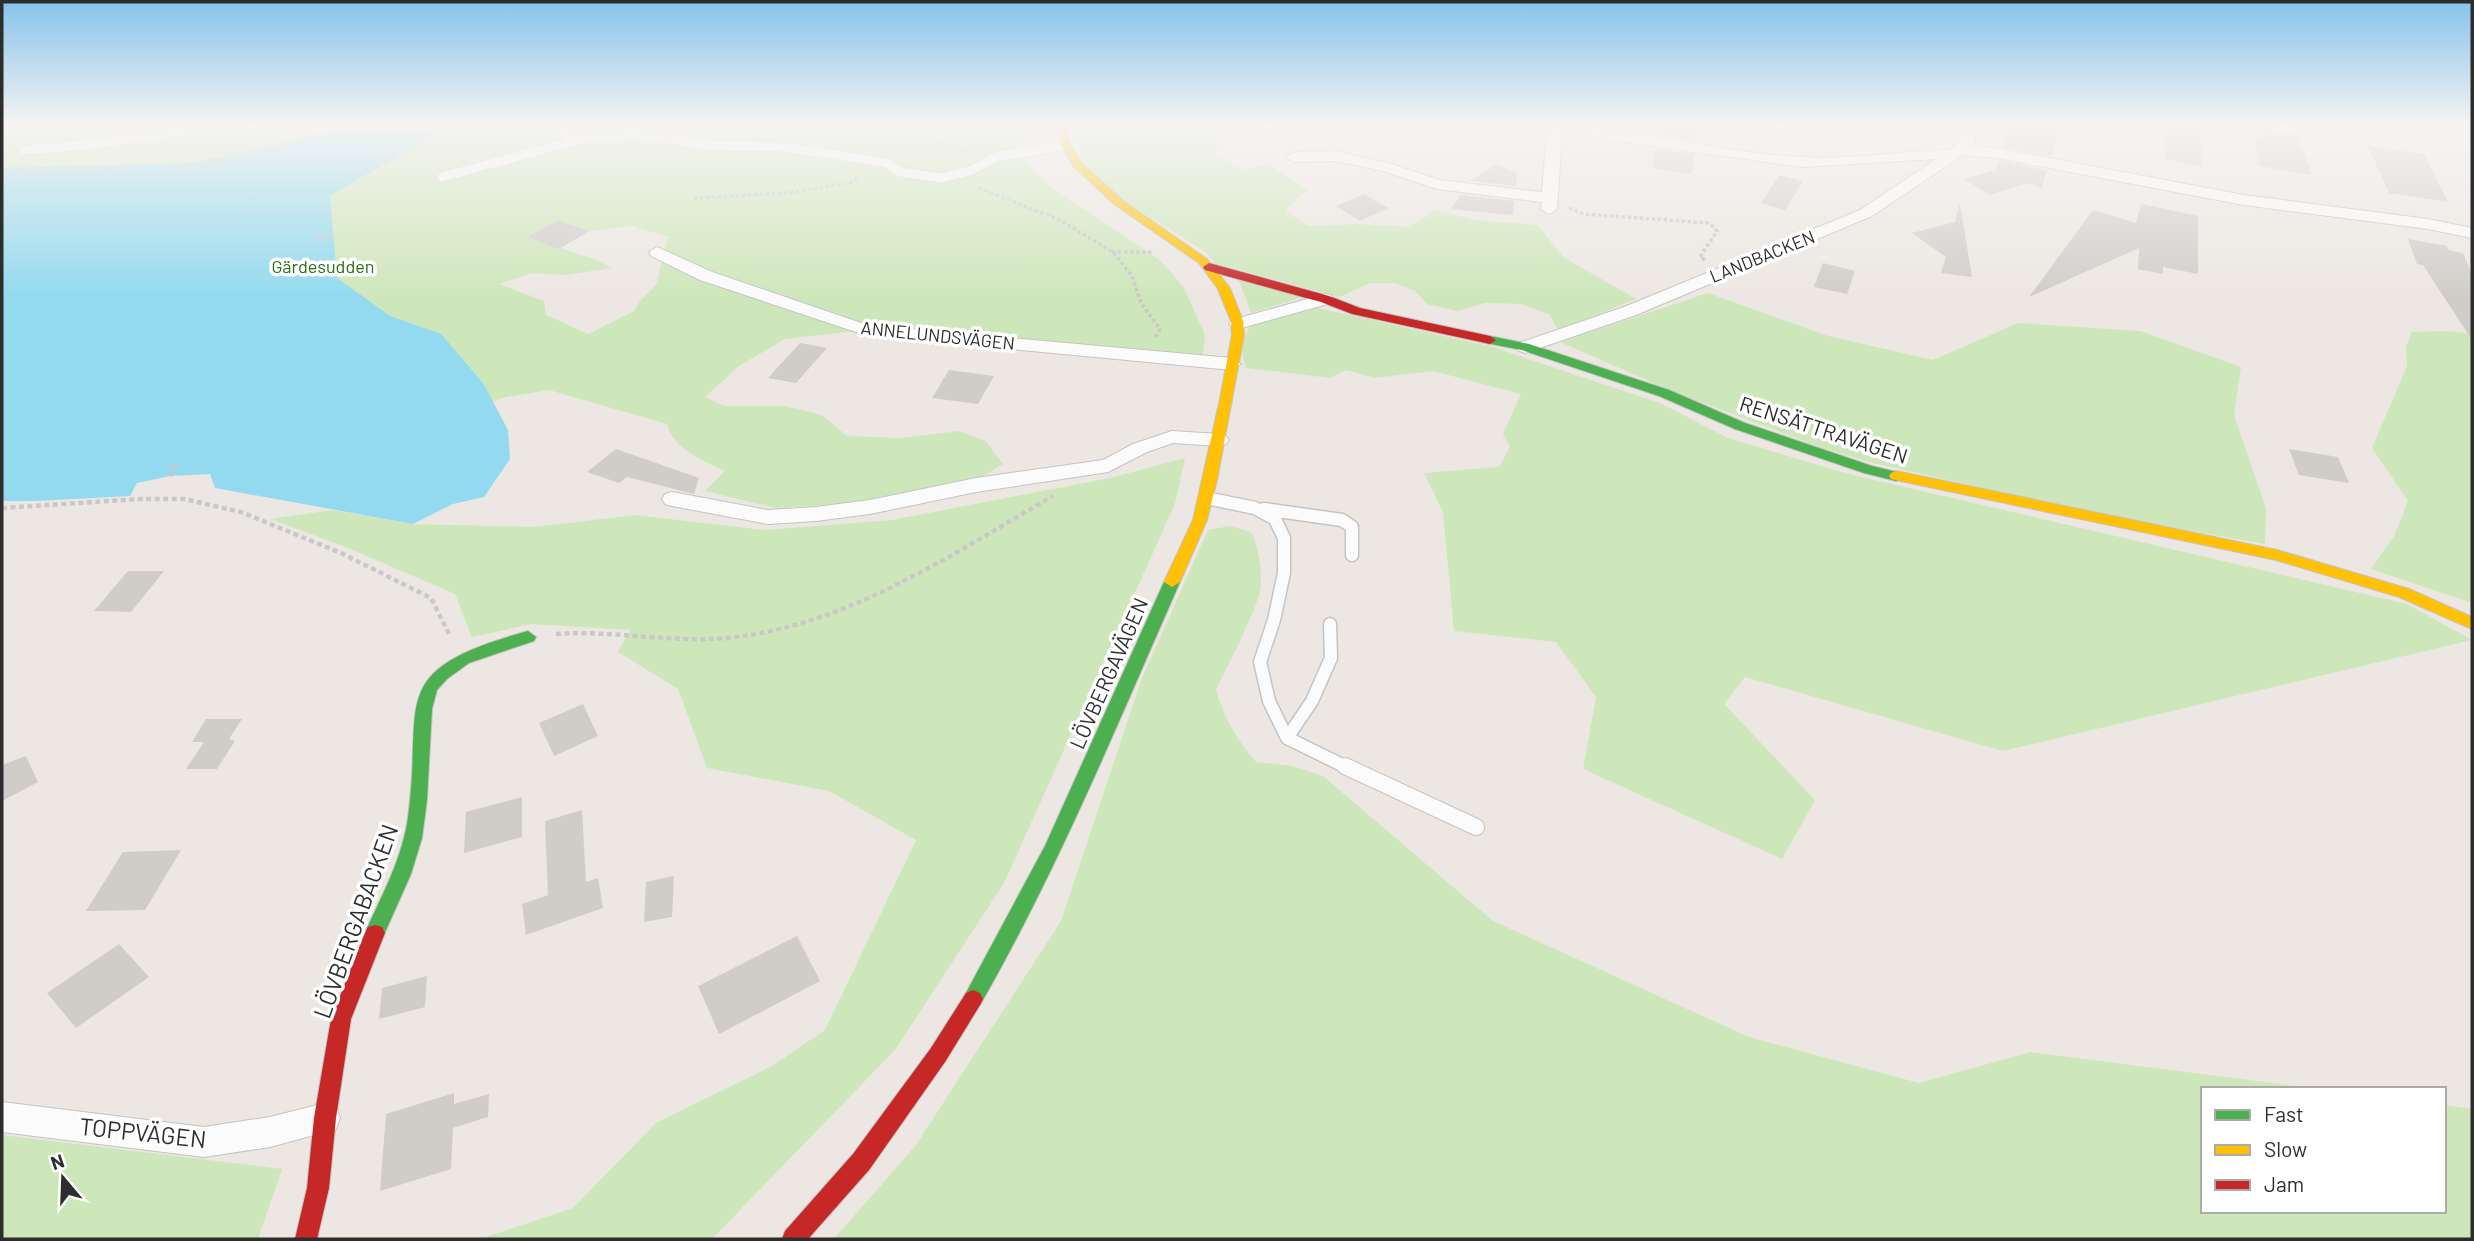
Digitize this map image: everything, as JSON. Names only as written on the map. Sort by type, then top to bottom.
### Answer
[{"type":"street","points":[[1095,182],[1102,191],[1209,267],[1223,288],[1238,324],[1325,299]]},
{"type":"street","points":[[1431,182],[1549,204],[1553,182]]},
{"type":"street","name":"LANDBACKEN","points":[[1525,348],[1630,311],[1866,213],[1916,182]]},
{"type":"street","points":[[2147,182],[2231,198],[2375,216],[2472,233]]},
{"type":"street","name":"ANNELUNDSVÄGEN","points":[[657,252],[706,276],[865,330],[1232,364]]},
{"type":"street","name":"RENSÄTTRAVÄGEN","points":[[1209,267],[1325,299],[1356,311],[1525,348],[1664,393],[1740,426],[1869,470],[2021,504],[2277,555],[2404,593],[2472,623]]},
{"type":"street","name":"LÖVBERGAVÄGEN","points":[[793,1239],[877,1141],[939,1055],[1003,949],[1060,830],[1200,520],[1219,440],[1238,324]]},
{"type":"street","points":[[672,499],[768,517],[816,514],[870,507],[976,485],[1108,466],[1140,448],[1172,437],[1219,440]]},
{"type":"street","name":"LÖVBERGABACKEN","points":[[306,1239],[318,1188],[325,1118],[341,1019],[413,840],[420,796],[419,764],[425,701],[432,684],[462,660],[495,646],[528,637]]},
{"type":"street","name":"TOPPVÄGEN","points":[[2,1117],[205,1142],[270,1132],[325,1118]]},
{"type":"lane","points":[[1206,498],[1342,520],[1352,527],[1352,555]]},
{"type":"lane","points":[[1255,508],[1275,519],[1284,538],[1281,585],[1274,620],[1260,662],[1269,701],[1287,738],[1476,827]]},
{"type":"lane","points":[[1287,738],[1312,701],[1331,658],[1330,624]]},
{"type":"path","points":[[694,198],[787,193],[851,182]]},
{"type":"path","points":[[956,182],[995,192],[1060,220],[1114,253],[1132,276],[1141,303],[1160,328],[1147,356]]},
{"type":"path","points":[[1549,204],[1559,200],[1570,209],[1584,214],[1709,223],[1717,231],[1700,257],[1723,272]]},
{"type":"path","points":[[317,239],[333,235]]},
{"type":"path","points":[[170,476],[177,463]]},
{"type":"path","points":[[528,637],[563,633],[668,639],[727,638],[774,632],[820,620],[871,598],[1063,491]]},
{"type":"path","points":[[2,508],[184,499],[241,512],[341,553],[431,598],[462,660]]},
{"type":"green space","name":"Gärdesudden","points":[[2,182],[1044,182],[1161,261],[1184,288],[1205,335],[1202,359],[865,330],[785,339],[739,366],[705,397],[724,406],[785,406],[822,415],[847,436],[900,438],[959,431],[986,441],[1003,464],[980,478],[843,504],[776,508],[705,491],[725,471],[682,447],[667,424],[549,390],[501,398],[477,410],[2,309]],"holes":[[[558,220],[589,231],[632,226],[668,237],[656,285],[634,311],[588,334],[546,315],[544,301],[499,284],[532,273],[566,275],[612,268],[594,259],[529,237]]]},
{"type":"green space","points":[[1101,182],[1295,182],[1307,190],[1285,211],[1308,226],[1359,224],[1408,227],[1437,210],[1474,220],[1538,225],[1563,257],[1636,299],[1558,331],[1550,315],[1522,304],[1485,303],[1457,311],[1427,304],[1415,291],[1396,283],[1371,283],[1339,297],[1215,263],[1203,250],[1109,192]]},
{"type":"green space","points":[[1238,278],[1303,297],[1251,313]]},
{"type":"green space","points":[[1708,293],[1828,336],[1933,360],[2018,323],[2140,331],[2241,367],[2234,415],[2266,508],[2265,544],[2106,516],[1873,463],[1823,448],[1674,392],[1560,342]]},
{"type":"green space","points":[[1318,308],[1493,347],[1660,403],[1728,438],[1845,473],[2407,604],[2472,640],[2003,751],[1745,677],[1724,704],[1815,800],[1782,859],[1583,769],[1596,697],[1556,642],[1454,631],[1443,512],[1424,473],[1499,467],[1510,447],[1503,434],[1521,394],[1433,371],[1374,378],[1346,370],[1330,378],[1246,368],[1240,344],[1251,325]]},
{"type":"green space","points":[[2448,331],[2472,334],[2472,603],[2371,569],[2394,536],[2408,501],[2372,448],[2407,366],[2406,346],[2412,332]]},
{"type":"green space","points":[[1185,458],[1175,504],[1004,883],[895,1050],[712,1239],[480,1239],[573,1208],[656,1123],[772,1066],[825,1030],[916,840],[829,791],[707,768],[678,689],[618,652],[630,630],[531,624],[472,637],[455,594],[348,548],[270,519],[332,510],[413,524],[535,527],[635,515],[765,530],[892,520],[1110,478]]},
{"type":"green space","points":[[1230,526],[1251,532],[1261,571],[1255,607],[1216,690],[1237,737],[1256,762],[1293,766],[1323,776],[1493,921],[1749,1037],[1919,1083],[2031,1052],[2303,1087],[2201,1087],[2201,1213],[2446,1213],[2446,1105],[2472,1109],[2472,1239],[834,1239],[916,1145],[1061,921],[1142,678],[1208,530]]},
{"type":"green space","points":[[2,1135],[282,1169],[258,1239],[2,1239]]},
{"type":"water","points":[[2,182],[353,182],[330,195],[337,278],[390,316],[441,334],[483,383],[508,430],[510,459],[484,497],[453,504],[413,524],[215,488],[210,474],[170,476],[137,483],[130,496],[2,501]]},
{"type":"building","points":[[1478,182],[1516,182],[1516,186]]},
{"type":"building","points":[[1775,182],[1802,182],[1785,210],[1761,203]]},
{"type":"building","points":[[1969,182],[2044,182],[2042,188],[2027,183],[1990,195]]},
{"type":"building","points":[[2384,182],[2438,182],[2448,202],[2389,193]]},
{"type":"building","points":[[1364,194],[1388,208],[1360,221],[1336,206]]},
{"type":"building","points":[[1461,195],[1514,201],[1513,215],[1450,209]]},
{"type":"building","points":[[1960,203],[1972,277],[1941,273],[1946,257],[1912,233],[1955,222]]},
{"type":"building","points":[[2141,204],[2198,216],[2198,274],[2163,267],[2163,274],[2138,269],[2139,248],[2029,297],[2093,210],[2136,223]]},
{"type":"building","points":[[558,220],[589,231],[559,249],[528,237]]},
{"type":"building","points":[[2408,239],[2447,246],[2448,250],[2463,253],[2472,275],[2472,340],[2423,265],[2417,264]]},
{"type":"building","points":[[1823,263],[1855,271],[1847,294],[1814,287]]},
{"type":"building","points":[[800,343],[827,348],[796,383],[768,378]]},
{"type":"building","points":[[949,370],[994,376],[978,404],[932,398]]},
{"type":"building","points":[[616,449],[699,478],[694,494],[627,477],[619,483],[587,472]]},
{"type":"building","points":[[2289,449],[2338,457],[2349,483],[2299,475]]},
{"type":"building","points":[[128,571],[164,571],[131,612],[94,611]]},
{"type":"building","points":[[583,704],[598,736],[554,756],[539,723]]},
{"type":"building","points":[[206,719],[242,719],[229,739],[235,741],[217,769],[186,769],[204,742],[192,742]]},
{"type":"building","points":[[26,756],[38,782],[2,801],[2,765]]},
{"type":"building","points":[[522,797],[522,837],[464,853],[466,812]]},
{"type":"building","points":[[582,810],[586,882],[598,878],[603,908],[526,935],[522,904],[548,895],[545,821]]},
{"type":"building","points":[[181,850],[145,910],[86,911],[123,852]]},
{"type":"building","points":[[674,876],[672,917],[644,922],[646,882]]},
{"type":"building","points":[[797,936],[820,981],[719,1034],[698,986]]},
{"type":"building","points":[[119,944],[149,977],[76,1028],[47,993]]},
{"type":"building","points":[[427,976],[425,1007],[379,1019],[382,988]]},
{"type":"building","points":[[454,1093],[454,1104],[489,1094],[488,1117],[453,1128],[451,1169],[380,1191],[386,1114]]},
{"type":"traffic: fast","points":[[1490,340],[1525,347],[1664,393],[1740,426],[1869,470],[1896,476]]},
{"type":"traffic: fast","points":[[973,999],[1029,899],[1054,847],[1172,582]]},
{"type":"traffic: fast","points":[[375,933],[401,874],[416,825],[424,709],[429,689],[441,674],[464,659],[489,648],[528,637]]},
{"type":"traffic: slow","points":[[1096,182],[1118,202],[1203,261],[1224,288],[1237,321],[1238,335],[1210,480],[1200,520],[1172,582]]},
{"type":"traffic: slow","points":[[1896,476],[2277,555],[2404,593],[2472,623]]},
{"type":"traffic: jam","points":[[1209,267],[1325,299],[1356,311],[1490,340]]},
{"type":"traffic: jam","points":[[306,1239],[318,1188],[325,1118],[341,1019],[375,933]]},
{"type":"traffic: jam","points":[[793,1239],[861,1162],[938,1055],[973,999]]}]
